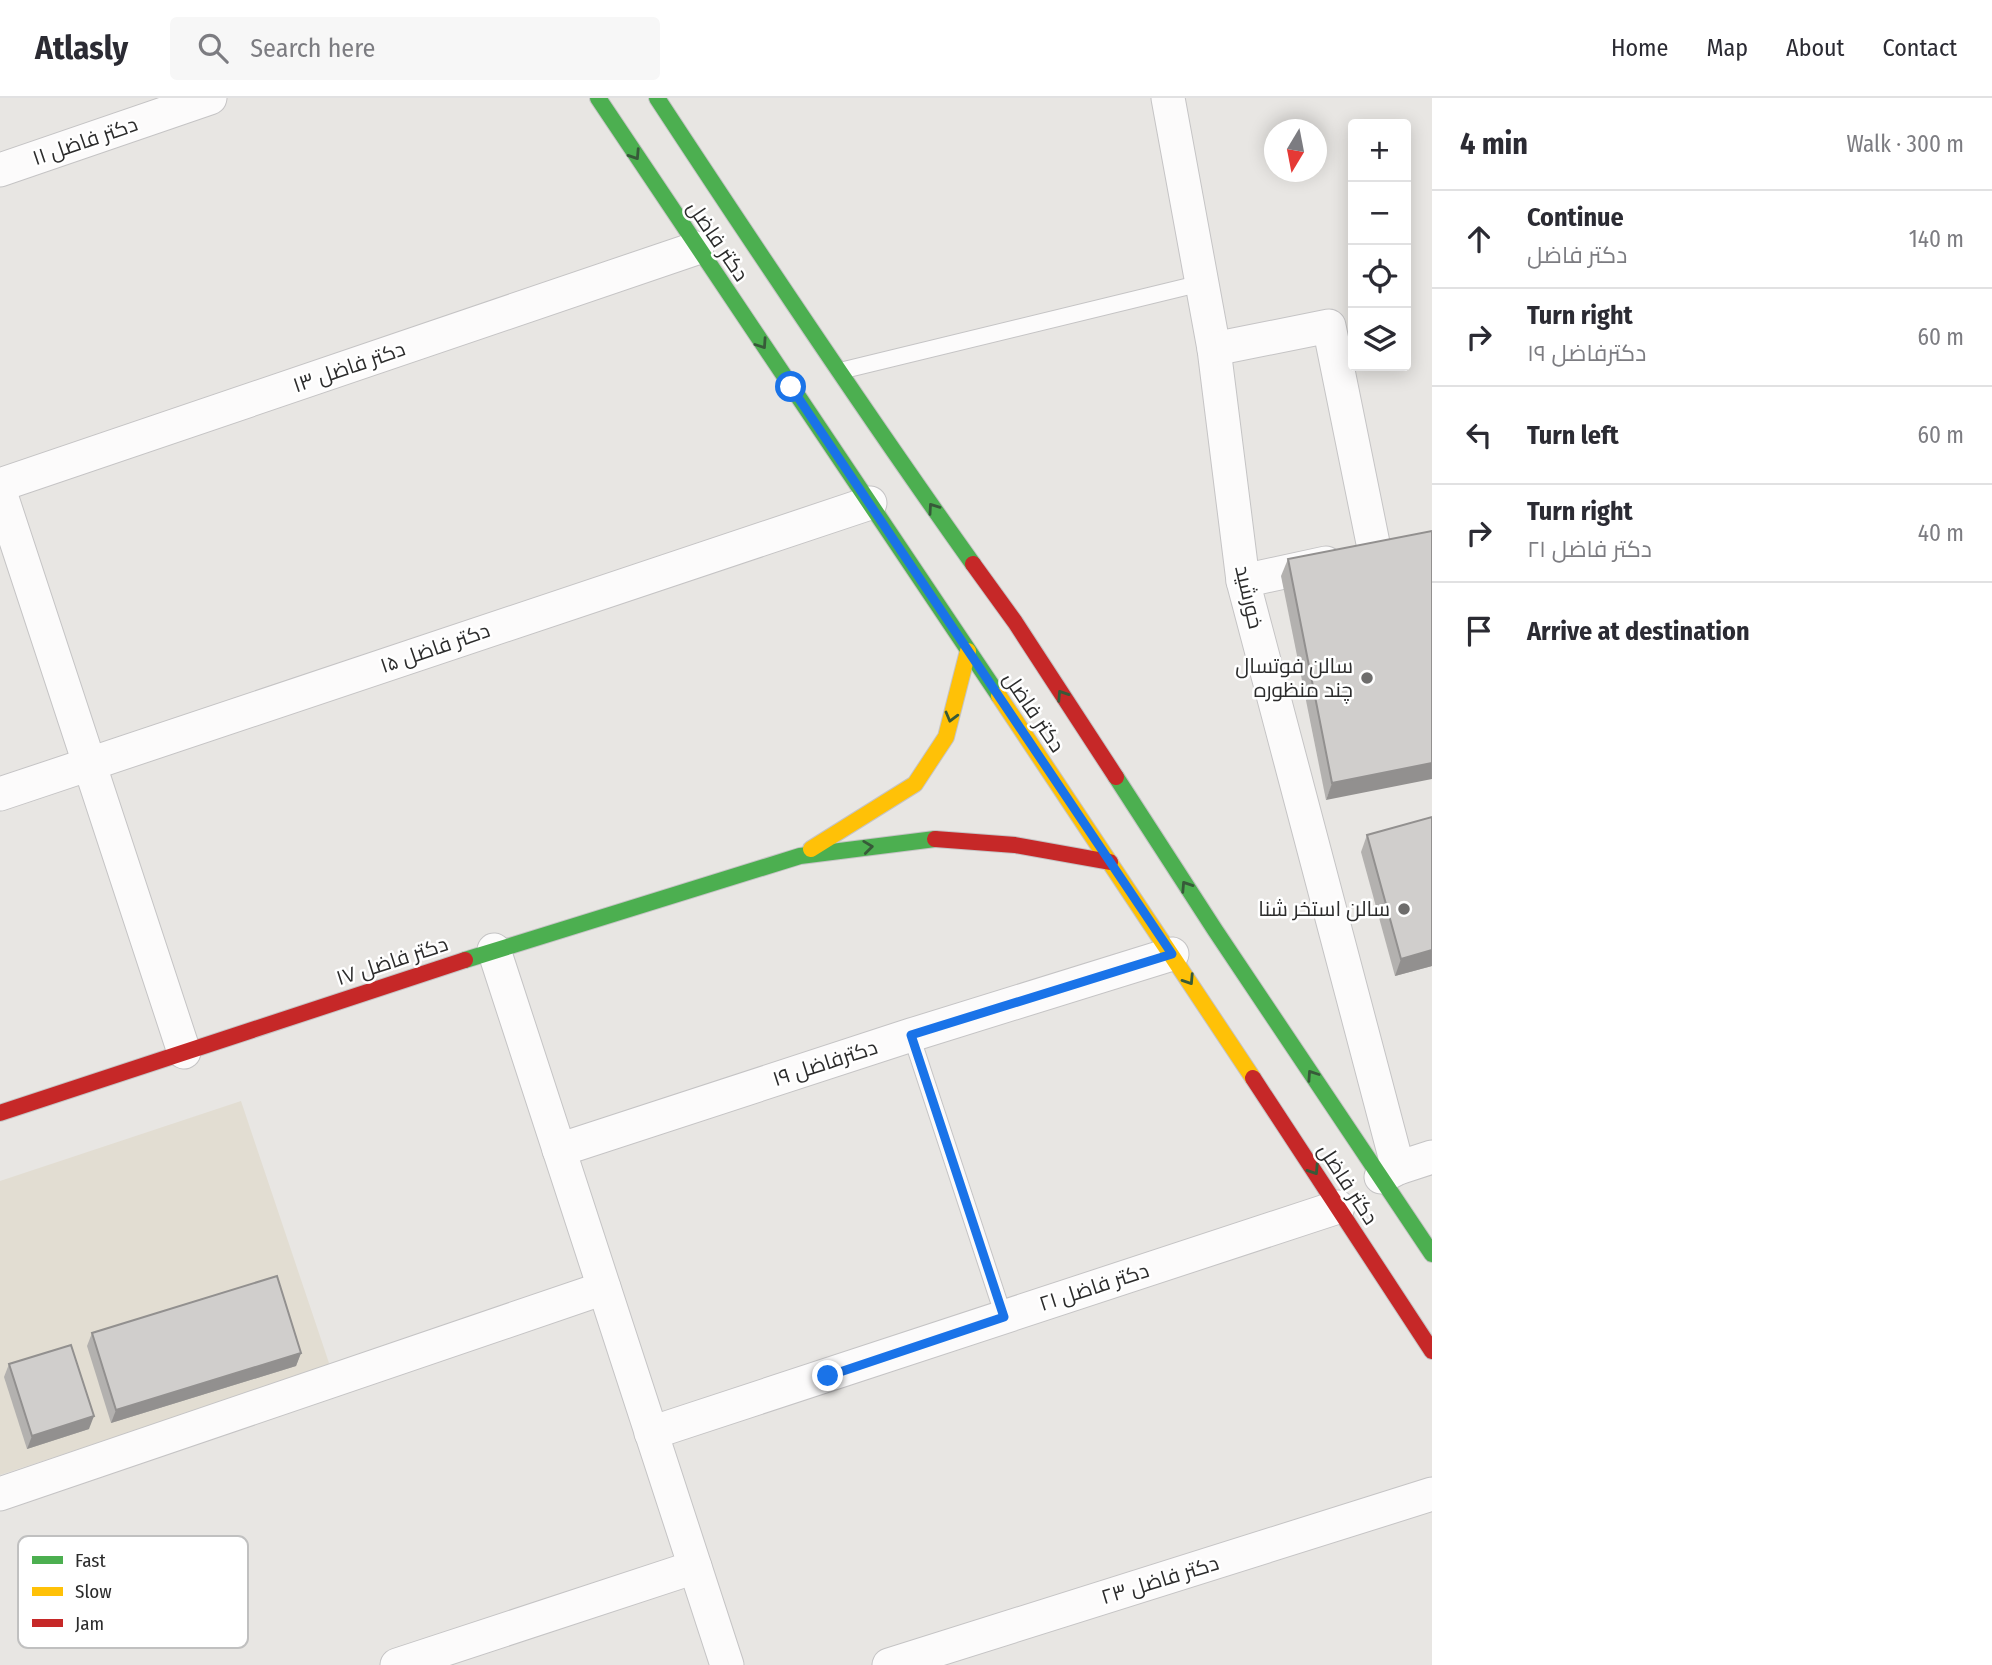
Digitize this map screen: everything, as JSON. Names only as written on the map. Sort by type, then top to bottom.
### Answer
[{"type":"main road","name":"دکتر فاضل","points":[[598,98],[1172,954],[1432,1351]]},
{"type":"main road","name":"دکتر فاضل","points":[[657,98],[915,482],[1015,622],[1215,930],[1390,1172],[1432,1254]]},
{"type":"main road","points":[[800,856],[915,784],[946,737],[968,651]]},
{"type":"main road","points":[[800,856],[935,839],[1015,845],[1110,862]]},
{"type":"main road","name":"دکتر فاضل ۱۷","points":[[0,1113],[494,950],[800,856]]},
{"type":"street","name":"دکتر فاضل ۱۱","points":[[0,170],[211,98]]},
{"type":"street","name":"خورشید","points":[[1168,98],[1214,349],[1243,581],[1390,1172]]},
{"type":"street","name":"دکتر فاضل ۱۳","points":[[0,485],[697,248]]},
{"type":"street","points":[[1214,349],[1329,326],[1375,553]]},
{"type":"street","points":[[0,492],[184,1052]]},
{"type":"street","name":"دکتر فاضل ۱۵","points":[[0,794],[870,503]]},
{"type":"street","points":[[1243,581],[1409,544]]},
{"type":"street","points":[[494,950],[727,1665]]},
{"type":"street","name":"دکترفاضل ۱۹","points":[[559,1150],[911,1035],[1172,954]]},
{"type":"street","points":[[1390,1172],[1432,1157]]},
{"type":"street","name":"دکتر فاضل ۲۱","points":[[651,1433],[1338,1207]]},
{"type":"street","points":[[0,1494],[604,1288]]},
{"type":"street","name":"دکتر فاضل ۲۳","points":[[889,1665],[1432,1494]]},
{"type":"street","points":[[397,1665],[695,1567]]},
{"type":"lane","points":[[840,371],[1202,283]]},
{"type":"lane","points":[[911,1035],[1004,1317]]},
{"type":"shaded area","points":[[241,1101],[330,1366],[0,1475],[0,1181]]},
{"type":"building","name":"سالن فوتسال چند منظوره","points":[[1432,531],[1432,763],[1332,783],[1288,559]]},
{"type":"building","name":"سالن استخر شنا","points":[[1432,817],[1432,950],[1401,959],[1367,835]]},
{"type":"building","points":[[277,1276],[301,1353],[116,1410],[92,1333]]},
{"type":"building","points":[[71,1345],[94,1416],[32,1436],[9,1364]]},
{"type":"traffic: fast","points":[[598,98],[999,696]]},
{"type":"traffic: fast","points":[[657,98],[892,449],[973,564]]},
{"type":"traffic: fast","points":[[1116,777],[1432,1254]]},
{"type":"traffic: fast","points":[[465,960],[800,856],[935,839]]},
{"type":"traffic: slow","points":[[811,849],[915,784],[946,737],[968,651]]},
{"type":"traffic: slow","points":[[999,696],[1253,1078]]},
{"type":"traffic: jam","points":[[973,564],[1015,622],[1116,777]]},
{"type":"traffic: jam","points":[[935,839],[1015,845],[1110,862]]},
{"type":"traffic: jam","points":[[0,1113],[465,960]]},
{"type":"traffic: jam","points":[[1253,1078],[1432,1351]]},
{"type":"place","name":"سالن فوتسال چند منظوره","points":[[1367,678]]},
{"type":"place","name":"سالن استخر شنا","points":[[1404,909]]},
{"type":"route","points":[[791,387],[1172,954],[911,1035],[1004,1317],[828,1376]]}]
